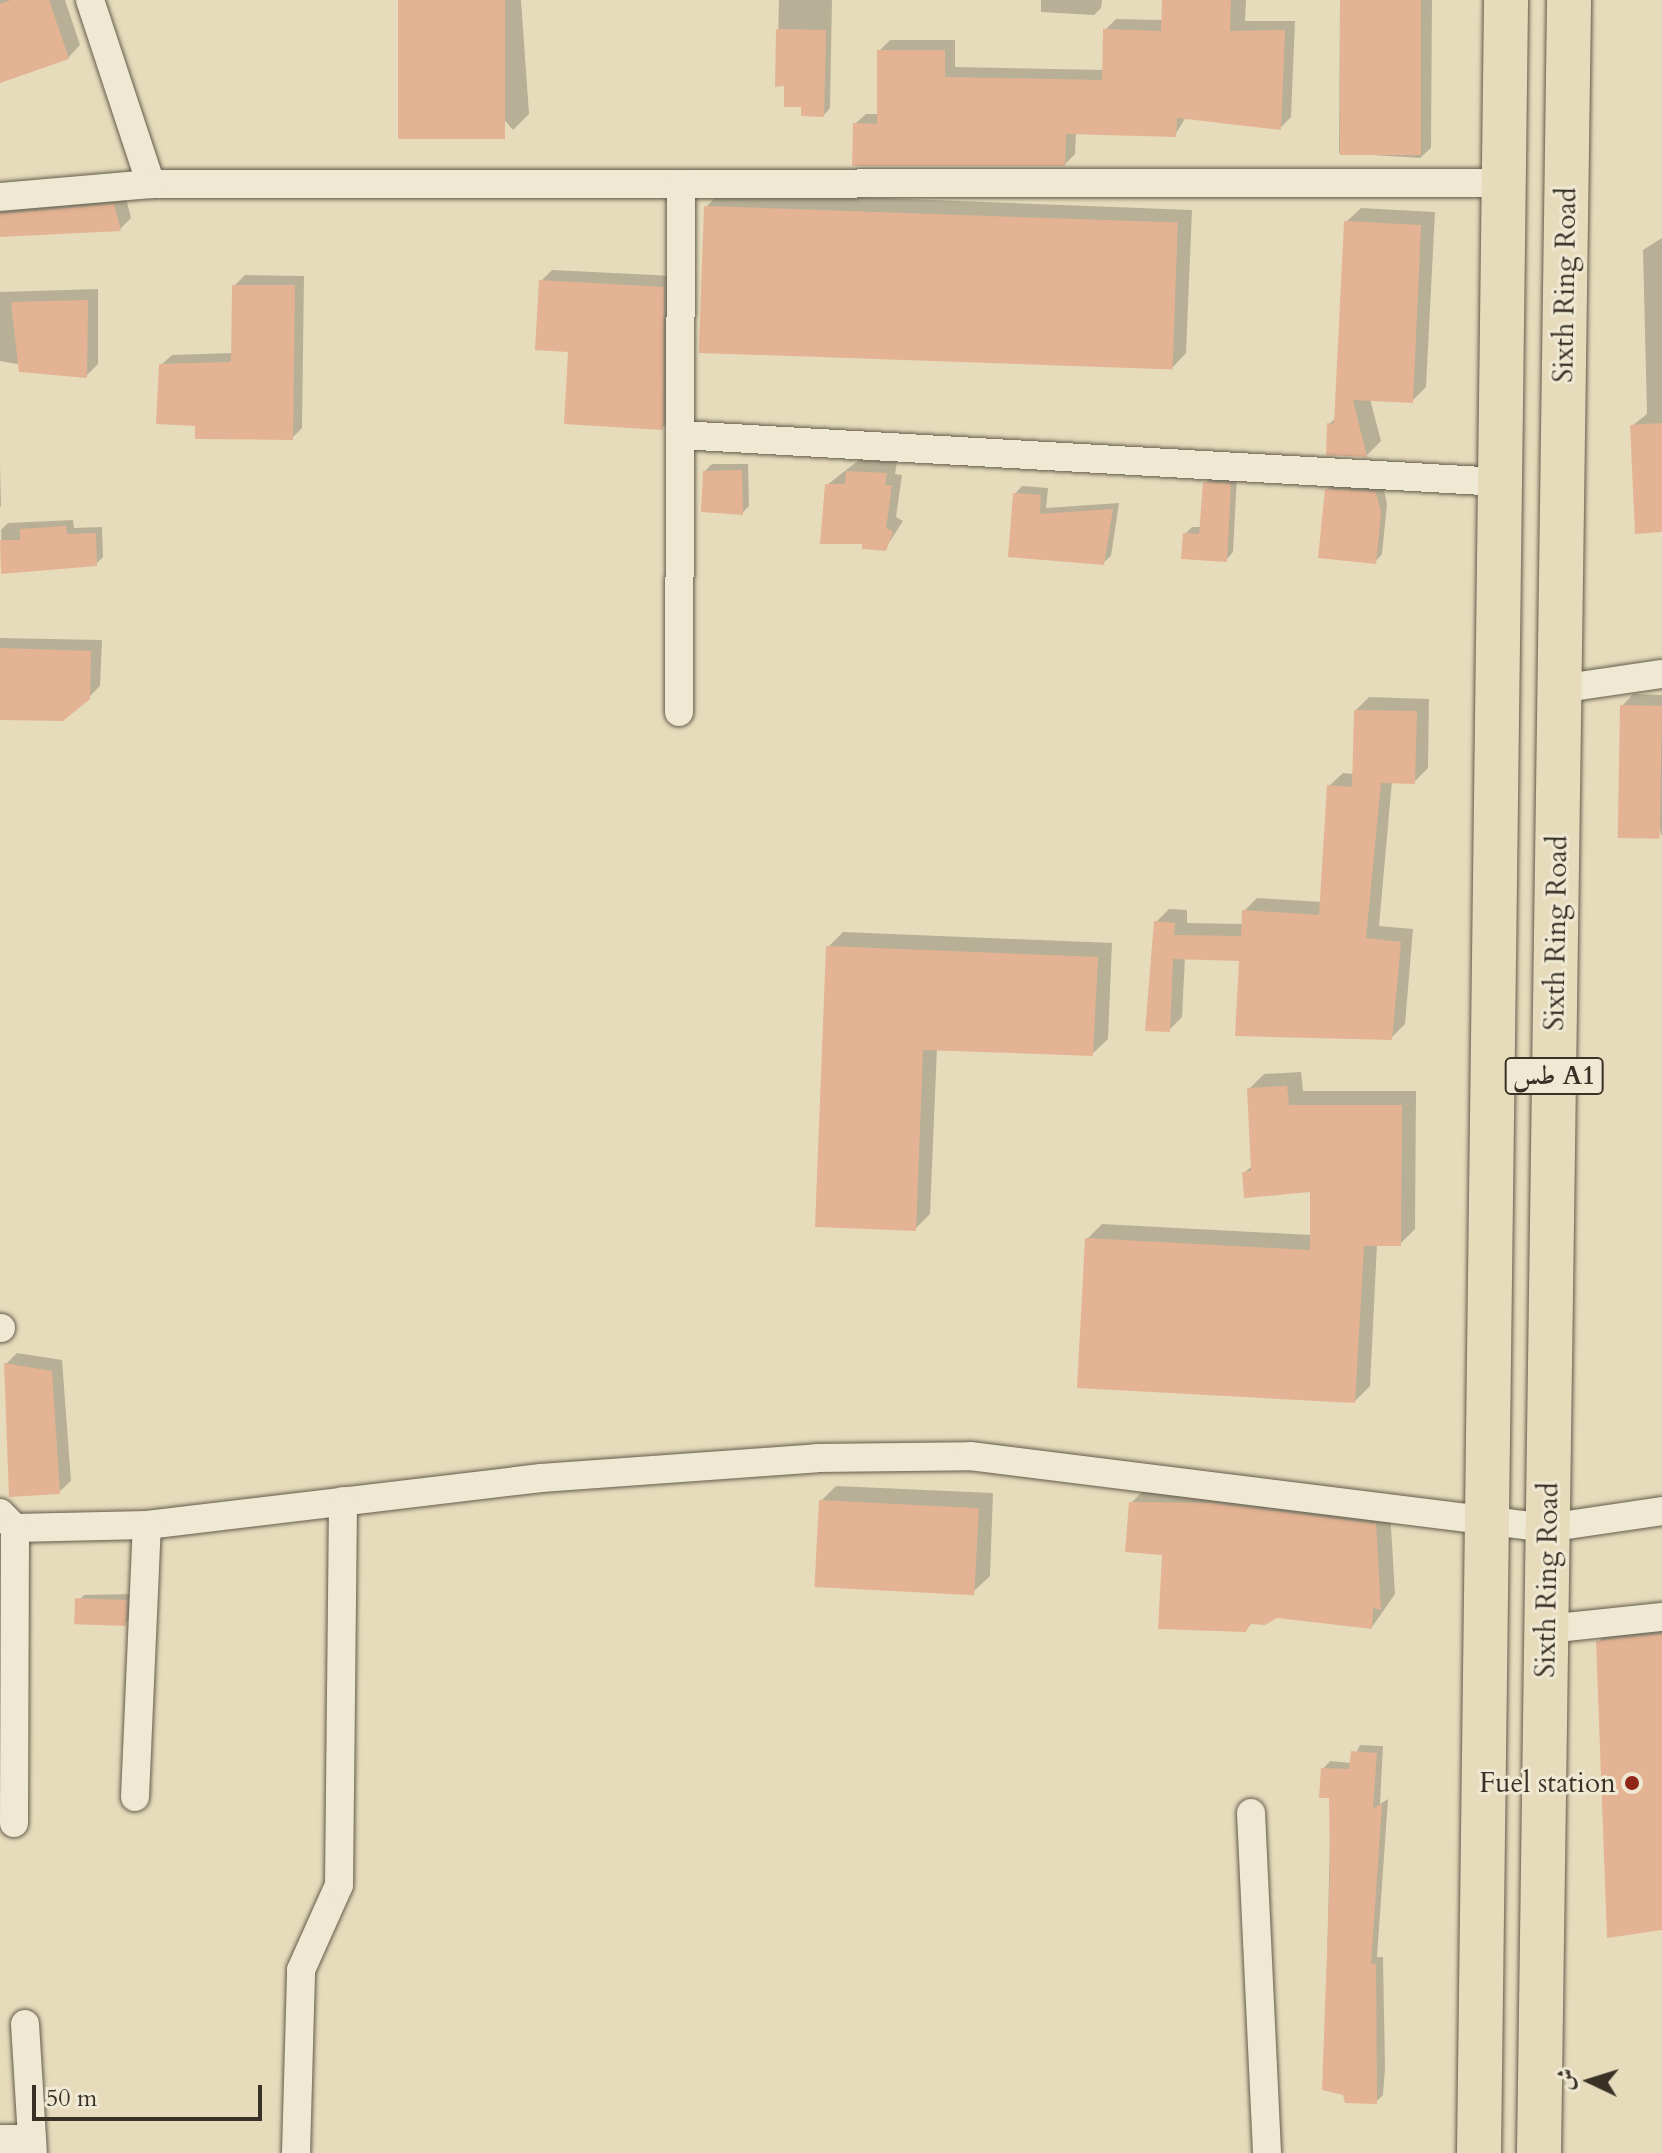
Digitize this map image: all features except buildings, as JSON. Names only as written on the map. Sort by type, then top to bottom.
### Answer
[{"type":"highway","name":"Sixth Ring Road","points":[[1479,2153],[1506,0]]},
{"type":"highway","name":"Sixth Ring Road","points":[[1539,2153],[1569,0]]},
{"type":"street","points":[[90,0],[151,184]]},
{"type":"street","points":[[0,197],[151,184],[1503,183]]},
{"type":"street","points":[[679,712],[681,184]]},
{"type":"street","points":[[680,435],[1500,482]]},
{"type":"street","points":[[1559,689],[1662,674]]},
{"type":"street","points":[[14,1823],[8,1521],[147,1525],[541,1478],[817,1458],[970,1456],[1547,1528],[1662,1511]]},
{"type":"street","points":[[296,2153],[301,1970],[339,1885],[343,1501]]},
{"type":"street","points":[[135,1797],[147,1525]]},
{"type":"street","points":[[1547,1629],[1662,1617]]},
{"type":"street","points":[[1251,1813],[1267,2153]]},
{"type":"street","points":[[0,2139],[33,2146],[25,2024]]},
{"type":"place","name":"Fuel station","points":[[1632,1783]]}]
